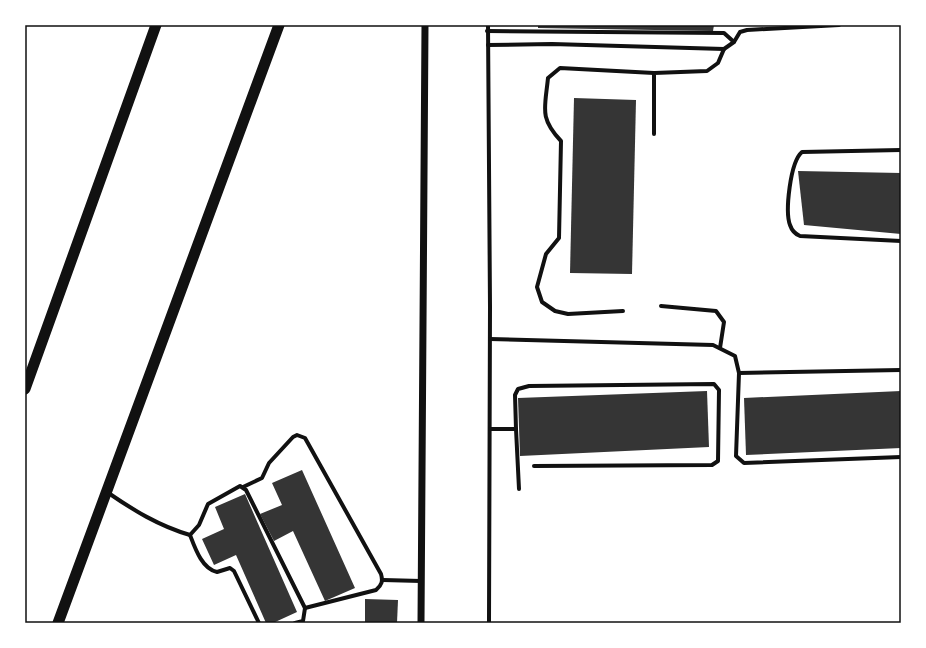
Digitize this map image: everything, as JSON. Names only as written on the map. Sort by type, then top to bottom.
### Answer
[{"type":"highway","points":[[25,389],[156,25]]},
{"type":"highway","points":[[58,623],[279,25]]},
{"type":"street","points":[[421,623],[425,25]]},
{"type":"street","points":[[488,25],[490,339],[489,623]]},
{"type":"street","points":[[624,311],[568,314],[555,311],[542,302],[537,287],[546,254],[559,238],[561,141],[550,129],[544,112],[548,78],[560,68],[654,73],[707,71],[718,63],[724,49],[734,42],[740,32],[747,30],[839,25]]},
{"type":"street","points":[[487,30],[724,33],[734,42]]},
{"type":"street","points":[[488,45],[552,44],[724,49]]},
{"type":"street","points":[[654,73],[654,134]]},
{"type":"street","points":[[901,150],[802,152],[796,159],[789,184],[790,224],[794,233],[800,236],[901,241]]},
{"type":"street","points":[[661,306],[716,311],[724,322],[720,348]]},
{"type":"street","points":[[490,339],[713,345],[735,356],[739,373],[736,456],[744,463],[901,457]]},
{"type":"street","points":[[739,373],[901,370]]},
{"type":"street","points":[[519,489],[515,395],[518,389],[529,386],[714,384],[719,390],[718,461],[712,465],[534,466]]},
{"type":"street","points":[[490,429],[516,429]]},
{"type":"street","points":[[190,535],[199,525],[208,504],[240,486],[243,487],[262,478],[269,463],[281,451],[288,441],[297,435],[305,438],[383,580]]},
{"type":"street","points":[[243,487],[305,608],[303,622],[295,623]]},
{"type":"street","points":[[106,491],[137,513],[173,530],[190,535]]},
{"type":"street","points":[[190,535],[193,546],[207,567],[218,572],[230,568],[234,571],[259,623]]},
{"type":"street","points":[[383,580],[421,581]]},
{"type":"street","points":[[305,608],[376,590],[383,580]]},
{"type":"building","points":[[538,25],[714,25],[713,31],[538,28]]},
{"type":"building","points":[[574,98],[636,100],[632,274],[570,273]]},
{"type":"building","points":[[798,171],[901,173],[901,234],[804,225]]},
{"type":"building","points":[[707,391],[709,447],[520,456],[518,398]]},
{"type":"building","points":[[901,391],[901,448],[746,455],[744,398]]},
{"type":"building","points":[[302,470],[355,588],[325,601],[293,531],[274,541],[260,514],[282,505],[272,483]]},
{"type":"building","points":[[245,494],[297,612],[273,623],[266,623],[236,555],[214,565],[202,539],[224,529],[215,507]]},
{"type":"building","points":[[365,599],[398,600],[397,623],[365,623]]}]
